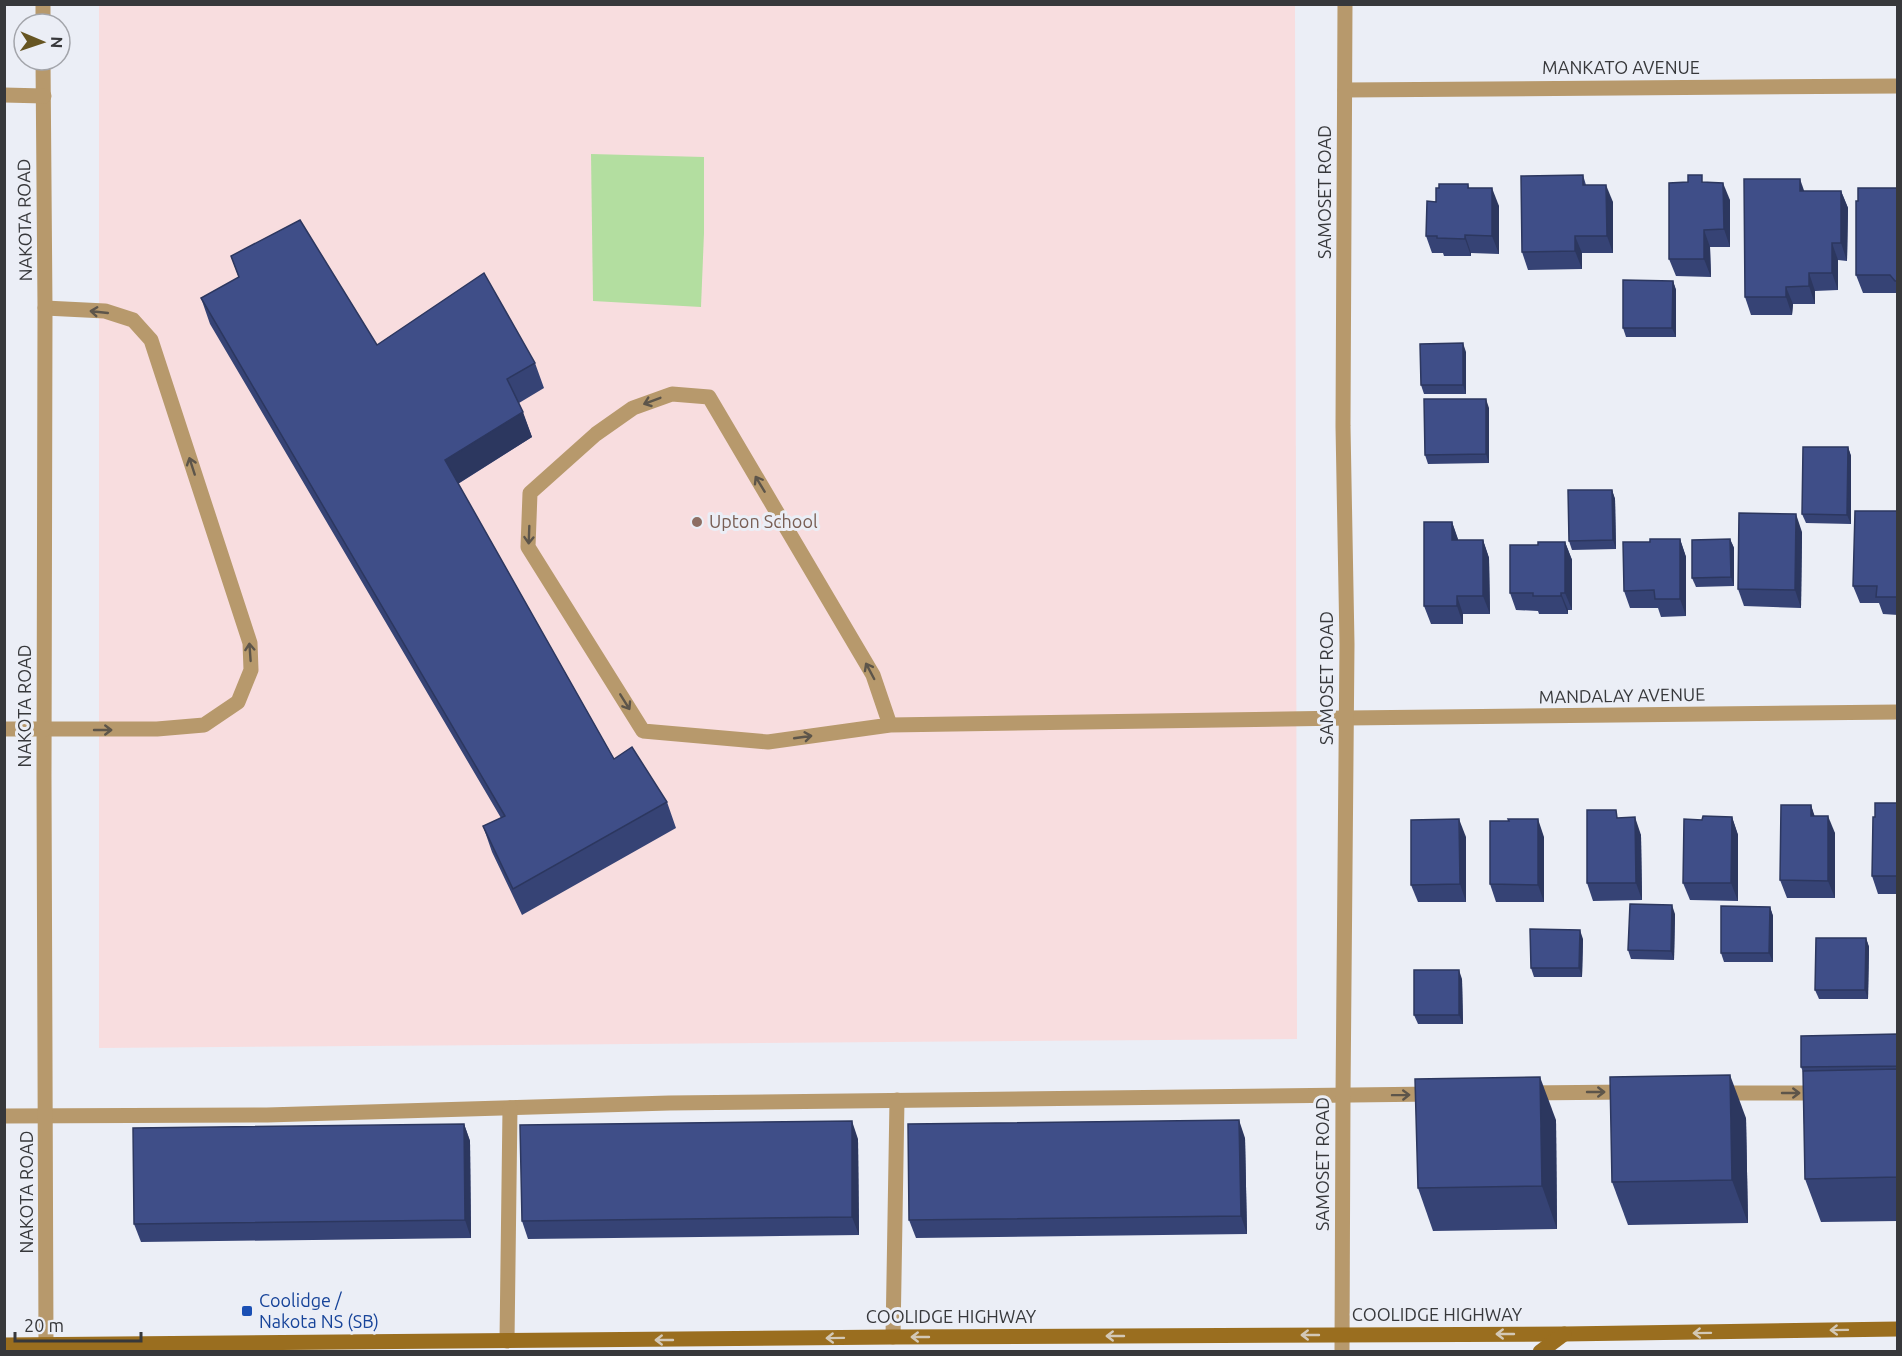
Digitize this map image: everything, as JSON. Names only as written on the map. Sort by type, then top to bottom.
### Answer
[{"type":"main road","name":"COOLIDGE HIGHWAY","points":[[4,1345],[46,1349],[507,1341],[723,1346],[893,1337],[1563,1334],[1898,1329]]},
{"type":"main road","points":[[1540,1352],[1563,1334]]},
{"type":"street","name":"SAMOSET ROAD","points":[[1342,1352],[1347,718],[1343,426],[1345,4]]},
{"type":"street","name":"NAKOTA ROAD","points":[[43,72],[46,1349]]},
{"type":"street","name":"MANKATO AVENUE","points":[[1345,90],[1898,86]]},
{"type":"street","points":[[4,95],[44,96]]},
{"type":"street","points":[[4,729],[157,729],[204,725],[238,702],[251,670],[250,643],[151,340],[133,320],[114,314],[45,308]]},
{"type":"street","name":"MANDALAY AVENUE","points":[[890,725],[873,675],[709,397],[672,394],[633,408],[596,434],[530,493],[528,547],[643,731],[768,742],[890,725],[1898,712]]},
{"type":"street","points":[[1511,1093],[1639,1092]]},
{"type":"street","points":[[1698,1092],[1839,1093]]},
{"type":"street","points":[[4,1116],[267,1116],[669,1102],[1454,1094]]},
{"type":"street","points":[[893,1337],[897,1100]]},
{"type":"street","points":[[507,1341],[510,1108]]},
{"type":"shaded area","name":"Upton School","points":[[99,5],[1295,5],[1297,1039],[99,1048]]},
{"type":"green space","points":[[591,154],[704,157],[701,307],[593,301]]},
{"type":"building","points":[[1583,175],[1583,185],[1606,185],[1607,236],[1575,236],[1575,251],[1522,252],[1521,176]]},
{"type":"building","points":[[1688,175],[1702,175],[1702,182],[1723,183],[1724,229],[1704,230],[1704,259],[1669,259],[1669,183],[1688,182]]},
{"type":"building","points":[[1744,179],[1800,179],[1800,191],[1841,191],[1841,243],[1832,243],[1832,273],[1809,273],[1809,286],[1786,287],[1786,297],[1745,297]]},
{"type":"building","points":[[1439,184],[1468,184],[1468,188],[1492,188],[1492,236],[1465,235],[1465,239],[1426,236],[1427,201],[1436,202],[1436,188],[1439,188]]},
{"type":"building","points":[[1858,188],[1898,188],[1898,281],[1890,275],[1856,275]]},
{"type":"building","points":[[300,220],[377,345],[484,273],[535,363],[507,379],[523,412],[445,460],[614,759],[632,747],[667,802],[513,889],[483,826],[505,816],[201,298],[239,277],[231,256]]},
{"type":"building","points":[[1623,280],[1673,281],[1672,328],[1623,328]]},
{"type":"building","points":[[1463,343],[1463,385],[1421,385],[1420,344]]},
{"type":"building","points":[[1424,399],[1486,399],[1486,454],[1425,455]]},
{"type":"building","points":[[1803,447],[1848,447],[1847,515],[1802,514]]},
{"type":"building","points":[[1568,490],[1612,490],[1613,540],[1569,541]]},
{"type":"building","points":[[1855,511],[1898,511],[1898,597],[1876,597],[1877,586],[1853,586]]},
{"type":"building","points":[[1739,513],[1796,514],[1795,590],[1738,589]]},
{"type":"building","points":[[1424,522],[1452,522],[1452,540],[1483,540],[1483,596],[1457,596],[1457,606],[1424,606]]},
{"type":"building","points":[[1650,539],[1680,539],[1680,599],[1655,599],[1654,590],[1624,591],[1623,542],[1650,542]]},
{"type":"building","points":[[1730,539],[1731,577],[1692,578],[1692,540]]},
{"type":"building","points":[[1538,542],[1565,542],[1565,593],[1561,593],[1561,596],[1510,593],[1510,545],[1538,545]]},
{"type":"building","points":[[1875,803],[1898,803],[1898,876],[1872,876]]},
{"type":"building","points":[[1781,805],[1811,805],[1811,816],[1828,816],[1828,881],[1780,880]]},
{"type":"building","points":[[1587,810],[1616,810],[1617,818],[1635,817],[1636,883],[1587,883]]},
{"type":"building","points":[[1703,816],[1732,817],[1731,883],[1683,883],[1684,819],[1702,820]]},
{"type":"building","points":[[1459,819],[1460,884],[1411,885],[1411,820]]},
{"type":"building","points":[[1508,819],[1538,819],[1538,885],[1490,884],[1490,821],[1509,821]]},
{"type":"building","points":[[1630,904],[1672,905],[1671,951],[1628,950]]},
{"type":"building","points":[[1721,906],[1770,907],[1769,953],[1721,953]]},
{"type":"building","points":[[1530,929],[1580,930],[1579,968],[1531,968]]},
{"type":"building","points":[[1816,938],[1866,938],[1865,990],[1815,990]]},
{"type":"building","points":[[1414,970],[1459,970],[1459,1015],[1414,1015]]},
{"type":"building","points":[[1898,1034],[1898,1066],[1801,1067],[1801,1036]]},
{"type":"building","points":[[1898,1069],[1898,1177],[1805,1179],[1803,1071]]},
{"type":"building","points":[[1730,1075],[1732,1180],[1612,1182],[1610,1077]]},
{"type":"building","points":[[1540,1077],[1542,1186],[1418,1188],[1415,1079]]},
{"type":"building","points":[[1239,1120],[1241,1216],[909,1220],[908,1124]]},
{"type":"building","points":[[852,1121],[852,1217],[522,1221],[520,1125]]},
{"type":"building","points":[[464,1124],[465,1220],[134,1224],[133,1128]]},
{"type":"place","name":"Upton School","points":[[697,522]]},
{"type":"place","name":"Coolidge / Nakota NS (SB)","points":[[247,1311]]}]
